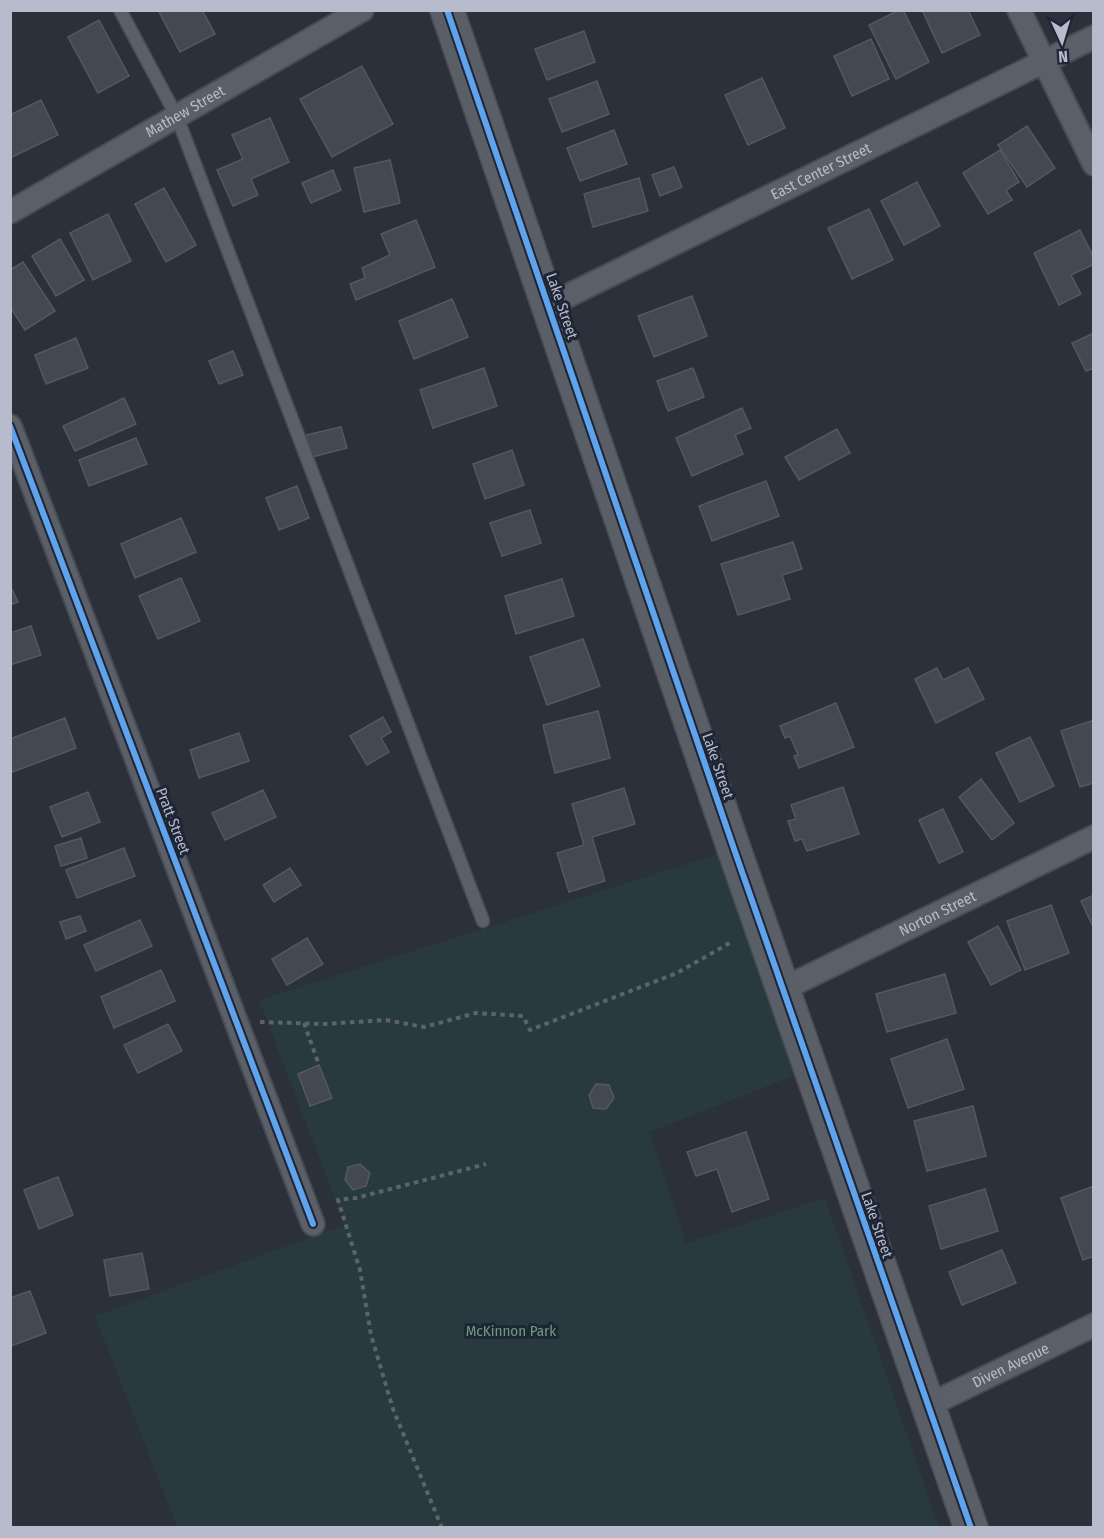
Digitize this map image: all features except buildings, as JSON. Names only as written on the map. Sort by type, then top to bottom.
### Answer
[{"type":"main road","name":"Lake Street","points":[[447,10],[970,1527]]},
{"type":"street","name":"Mathew Street","points":[[10,212],[362,10]]},
{"type":"street","points":[[1019,10],[1094,164]]},
{"type":"street","name":"East Center Street","points":[[549,305],[1043,60],[1094,37]]},
{"type":"street","name":"Pratt Street","points":[[10,426],[313,1224]]},
{"type":"street","name":"Norton Street","points":[[783,989],[1094,837]]},
{"type":"street","name":"Diven Avenue","points":[[927,1406],[1094,1325]]},
{"type":"lane","points":[[120,10],[177,117],[483,921]]},
{"type":"path","points":[[272,1022],[386,1020],[424,1028],[476,1013],[524,1016],[531,1030],[677,973],[733,941]]},
{"type":"path","points":[[303,1023],[319,1065]]},
{"type":"path","points":[[442,1527],[393,1409],[371,1335],[360,1270],[338,1200],[356,1198],[486,1164]]},
{"type":"green space","name":"McKinnon Park","points":[[734,849],[811,1069],[650,1132],[686,1243],[825,1198],[939,1527],[177,1527],[95,1316],[345,1225],[259,1000]]},
{"type":"cycle path","points":[[447,10],[734,849],[971,1528]]},
{"type":"cycle path","points":[[10,426],[313,1224]]}]
